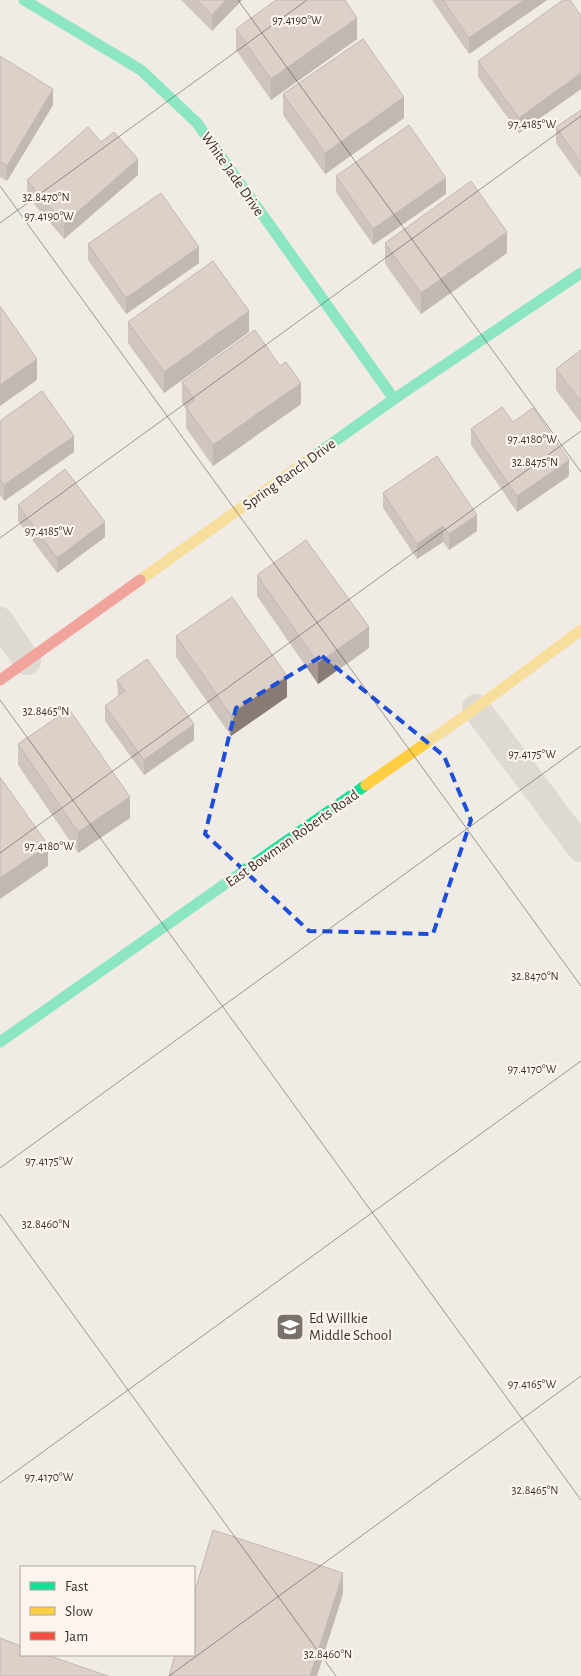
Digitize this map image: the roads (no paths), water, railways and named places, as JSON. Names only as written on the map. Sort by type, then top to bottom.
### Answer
[{"type":"street","name":"White Jade Drive","points":[[24,0],[141,70],[197,123],[394,399]]},
{"type":"street","name":"Spring Ranch Drive","points":[[0,680],[394,399],[581,272]]},
{"type":"street","points":[[0,621],[27,661]]},
{"type":"street","name":"East Bowman Roberts Road","points":[[0,1042],[476,708],[581,630]]},
{"type":"street","points":[[476,708],[581,848]]},
{"type":"place","name":"Ed Willkie Middle School","points":[[290,1327]]}]
